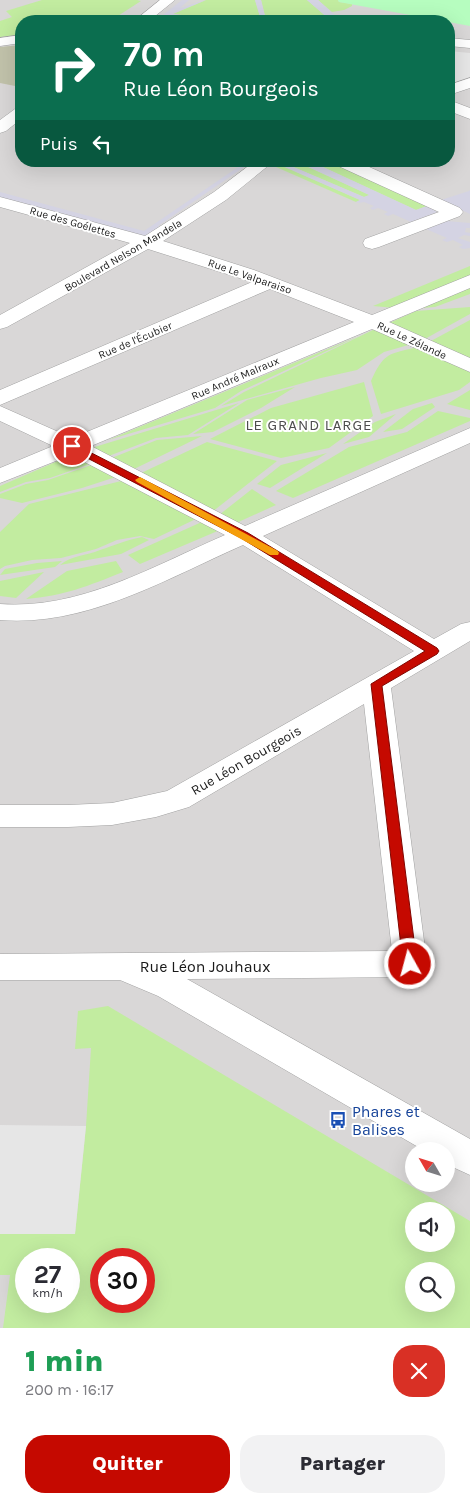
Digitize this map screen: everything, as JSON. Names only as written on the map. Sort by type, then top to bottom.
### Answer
[{"type":"street","points":[[148,15],[168,0]]},
{"type":"street","points":[[0,42],[15,41]]},
{"type":"street","points":[[455,43],[470,44]]},
{"type":"street","points":[[455,88],[470,83]]},
{"type":"street","points":[[455,108],[470,114]]},
{"type":"street","points":[[0,128],[15,117]]},
{"type":"street","name":"Boulevard Nelson Mandela","points":[[0,323],[156,238],[210,203],[258,167]]},
{"type":"street","points":[[357,167],[462,209]]},
{"type":"street","name":"Rue des Goélettes","points":[[0,202],[146,242]]},
{"type":"street","points":[[372,243],[462,209]]},
{"type":"street","name":"Rue Le Valparaiso","points":[[146,242],[270,282],[363,318]]},
{"type":"street","name":"Rue André Malraux","points":[[0,476],[363,318],[470,281]]},
{"type":"street","name":"Rue de l'Écubier","points":[[0,398],[270,282]]},
{"type":"street","name":"Rue Le Zélande","points":[[363,318],[470,366]]},
{"type":"street","points":[[0,413],[72,446],[244,536],[433,651]]},
{"type":"street","points":[[0,612],[38,614],[74,607],[114,593],[470,436]]},
{"type":"street","name":"Rue Léon Bourgeois","points":[[0,816],[111,815],[154,808],[178,800],[470,630]]},
{"type":"street","name":"Rue Léon Jouhaux","points":[[0,967],[410,964],[376,684]]},
{"type":"street","points":[[116,967],[137,972],[170,986],[470,1158]]},
{"type":"shaded area","points":[[0,0],[470,0],[470,1328],[0,1328]]},
{"type":"shaded area","points":[[182,0],[189,0],[180,8],[206,0],[173,14],[181,15],[163,15]]},
{"type":"shaded area","points":[[255,0],[261,0],[265,15],[260,15]]},
{"type":"shaded area","points":[[307,0],[318,0],[335,15],[324,15]]},
{"type":"shaded area","points":[[15,46],[15,86],[0,83],[0,47]]},
{"type":"shaded area","points":[[455,52],[470,53],[470,78],[455,82]]},
{"type":"shaded area","points":[[238,167],[244,167],[158,226],[165,228],[148,237],[0,199],[0,192],[144,231]]},
{"type":"shaded area","points":[[284,167],[293,167],[364,197],[369,195],[309,167],[323,167],[416,210],[427,206],[437,212],[411,222],[393,214],[388,216],[384,214],[388,212],[378,208],[373,210],[370,208],[374,206],[364,202],[356,202],[360,200]]},
{"type":"shaded area","points":[[469,191],[470,214],[441,200]]},
{"type":"shaded area","points":[[446,221],[470,223],[470,228],[466,228],[465,232],[470,233],[470,236],[464,235],[458,238],[470,242],[470,248],[463,249],[459,247],[463,245],[453,240],[447,242],[442,240],[447,238],[426,229]]},
{"type":"shaded area","points":[[0,1125],[86,1126],[75,1234],[0,1234]]},
{"type":"green space","points":[[42,0],[141,1],[119,15],[15,15],[15,36],[0,37],[0,21],[12,17],[6,11]]},
{"type":"green space","points":[[206,0],[255,0],[260,15],[181,15],[172,14]]},
{"type":"green space","points":[[261,0],[307,0],[324,15],[265,15]]},
{"type":"green space","points":[[318,0],[338,0],[339,2],[352,4],[352,6],[344,10],[332,12]]},
{"type":"green space","points":[[338,0],[470,0],[470,26],[455,23],[455,15],[410,15],[339,2]]},
{"type":"green space","points":[[276,167],[286,167],[360,200],[356,202]]},
{"type":"green space","points":[[293,167],[308,167],[370,195],[364,197]]},
{"type":"green space","points":[[323,167],[341,167],[427,206],[416,210]]},
{"type":"green space","points":[[470,266],[470,276],[395,308],[373,306]]},
{"type":"green space","points":[[470,288],[470,294],[435,307],[421,308]]},
{"type":"green space","points":[[470,307],[470,314],[423,340],[387,324],[416,311]]},
{"type":"green space","points":[[470,320],[470,362],[429,342]]},
{"type":"green space","points":[[377,328],[412,344],[384,352],[357,370],[221,406],[244,392]]},
{"type":"green space","points":[[359,336],[241,391],[215,408],[108,440]]},
{"type":"green space","points":[[418,347],[470,372],[470,382],[459,390],[381,414],[371,381],[380,364],[394,353]]},
{"type":"green space","points":[[364,382],[373,416],[329,448],[281,458],[210,439],[271,408]]},
{"type":"green space","points":[[295,387],[261,408],[213,432],[193,434],[247,400]]},
{"type":"green space","points":[[470,390],[470,410],[447,404]]},
{"type":"green space","points":[[239,403],[188,435],[156,438],[106,457],[88,449]]},
{"type":"green space","points":[[432,403],[435,407],[402,429],[383,432],[413,409]]},
{"type":"green space","points":[[438,411],[470,418],[470,421],[293,498],[276,491],[349,447],[407,432]]},
{"type":"green space","points":[[396,414],[369,437],[343,444],[375,422]]},
{"type":"green space","points":[[202,436],[132,470],[109,459],[157,440]]},
{"type":"green space","points":[[207,442],[277,461],[212,512],[139,474]]},
{"type":"green space","points":[[327,453],[270,488],[257,484],[281,465]]},
{"type":"green space","points":[[74,454],[93,463],[50,478],[26,482],[0,492],[0,486]]},
{"type":"green space","points":[[94,464],[119,476],[82,488],[22,503],[0,498],[0,494],[26,484],[48,480]]},
{"type":"green space","points":[[125,480],[198,518],[154,539],[140,536],[117,540],[96,549],[61,558],[32,560],[5,566],[0,569],[0,532],[29,504]]},
{"type":"green space","points":[[252,489],[276,505],[234,524],[219,515]]},
{"type":"green space","points":[[204,521],[220,530],[140,564],[128,555]]},
{"type":"green space","points":[[142,537],[149,540],[121,554],[60,565],[74,557]]},
{"type":"green space","points":[[62,561],[55,567],[0,575],[5,569]]},
{"type":"green space","points":[[116,561],[123,572],[64,593],[26,599],[67,571]]},
{"type":"green space","points":[[44,572],[16,598],[0,596],[0,581]]},
{"type":"green space","points":[[108,1006],[405,1182],[405,1192],[421,1192],[438,1202],[405,1202],[405,1252],[455,1252],[455,1212],[470,1221],[470,1328],[3,1328],[10,1275],[0,1275],[0,1234],[75,1234],[86,1126],[91,1048],[75,1049],[78,1011]]},
{"type":"slow traffic","points":[[140,480],[274,553]]},
{"type":"place","name":"Phares et Balises","points":[[338,1120]]},
{"type":"district","name":"LE GRAND LARGE","points":[[309,425]]},
{"type":"route","points":[[72,446],[196,509],[244,536],[308,573],[433,651],[376,684],[410,964]]}]
